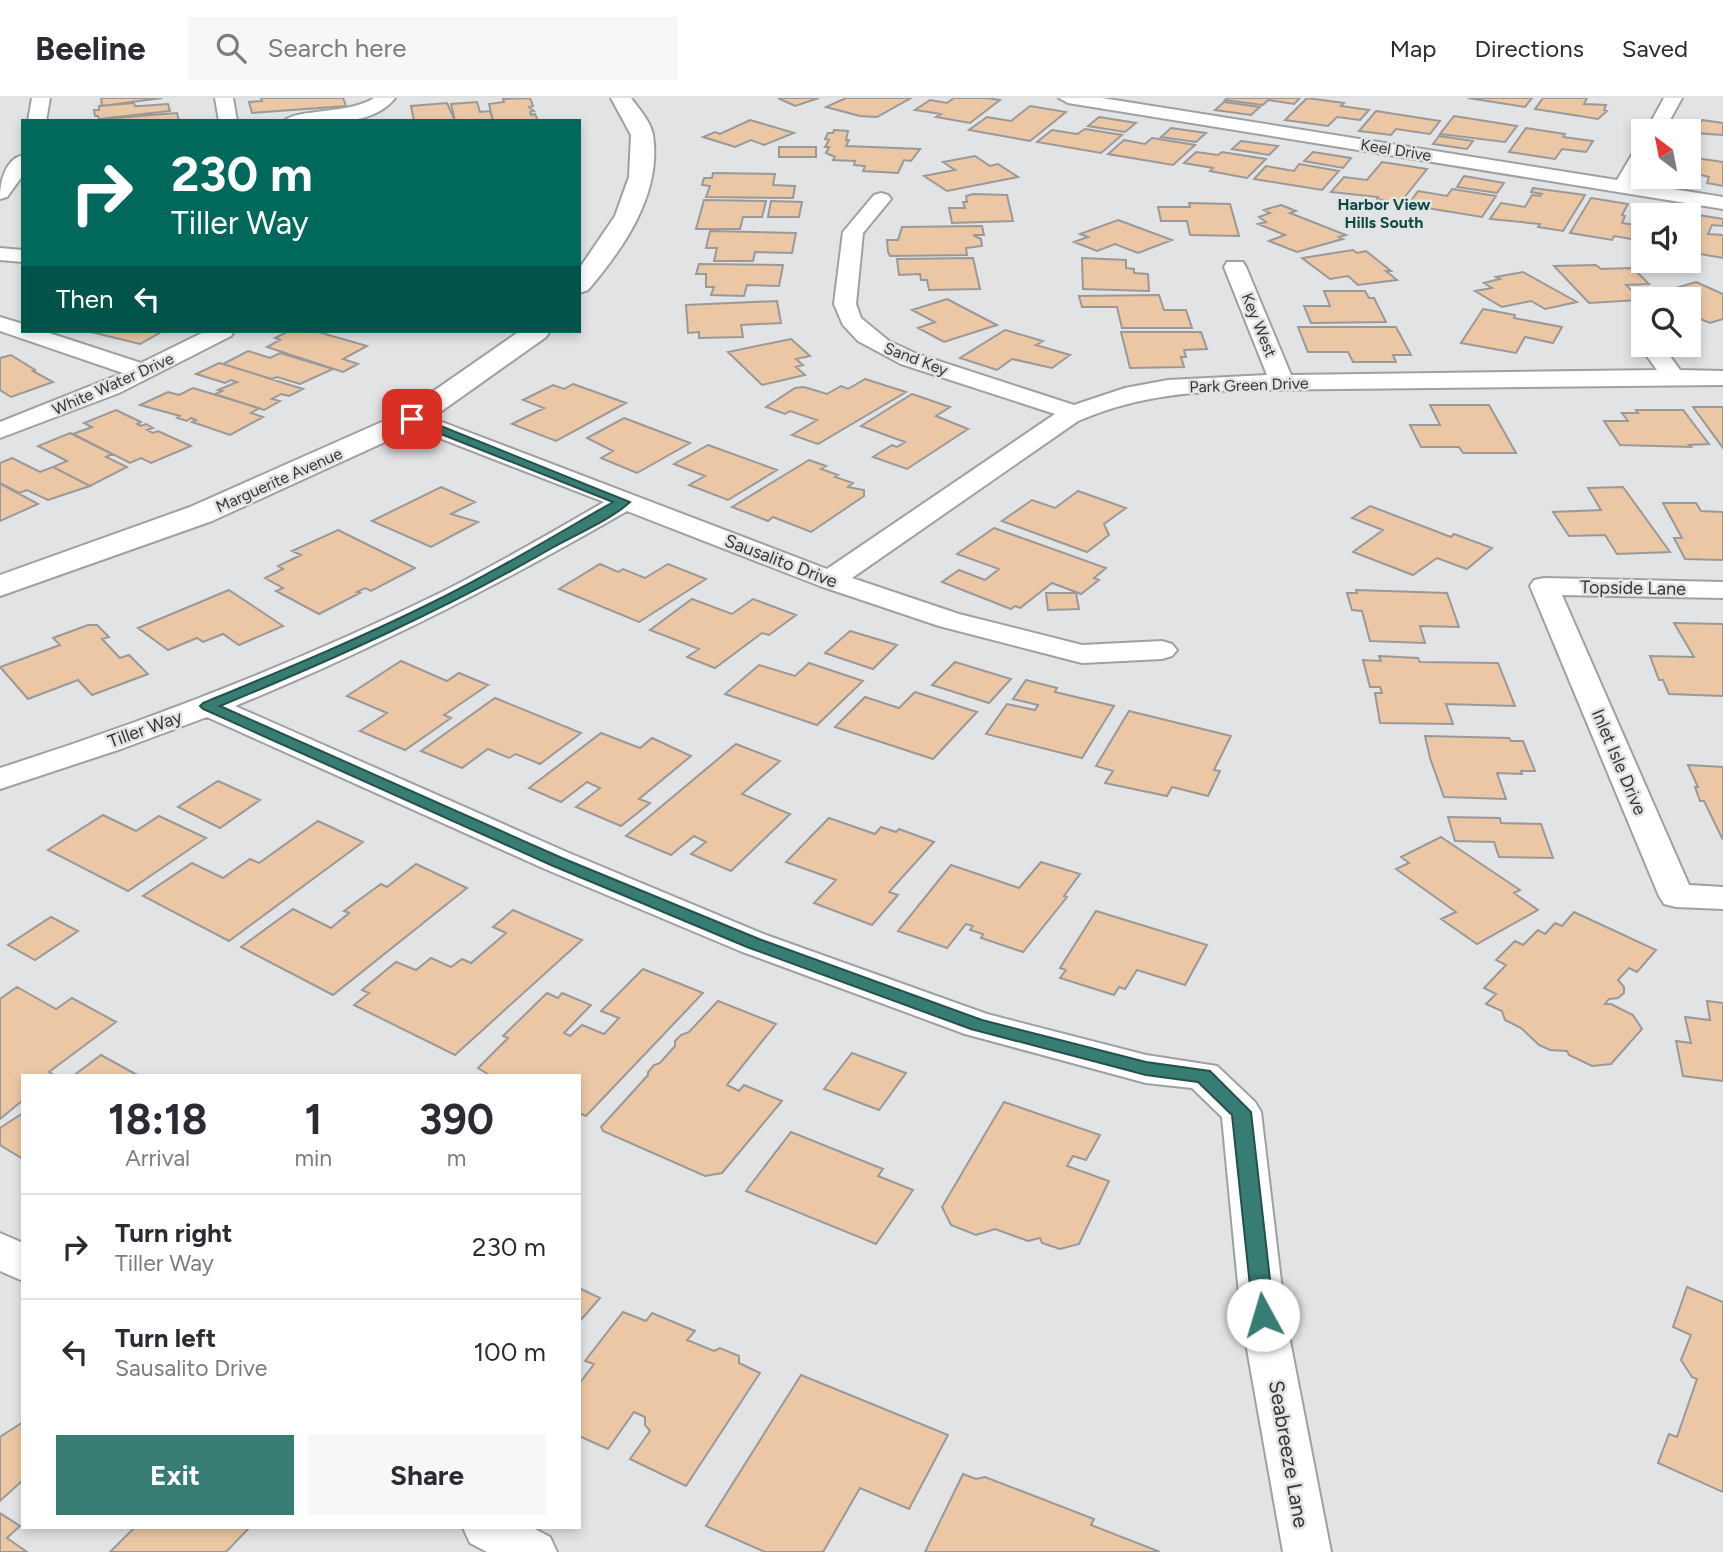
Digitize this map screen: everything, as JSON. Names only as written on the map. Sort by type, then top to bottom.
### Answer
[{"type":"street","points":[[37,119],[41,98]]},
{"type":"street","points":[[224,98],[228,119]]},
{"type":"street","points":[[310,119],[352,114],[370,108],[386,98]]},
{"type":"street","points":[[581,283],[605,257],[629,214],[639,176],[642,133],[621,98]]},
{"type":"street","name":"Keel Drive","points":[[1068,98],[1723,203]]},
{"type":"street","points":[[1662,119],[1673,98]]},
{"type":"street","points":[[0,193],[21,164]]},
{"type":"street","points":[[1623,187],[1631,173]]},
{"type":"street","name":"Sand Key","points":[[881,199],[853,232],[845,304],[851,320],[881,346],[909,359],[1075,413]]},
{"type":"street","points":[[0,254],[21,256]]},
{"type":"street","name":"Key West","points":[[1235,267],[1282,383]]},
{"type":"street","points":[[0,324],[21,315]]},
{"type":"street","points":[[0,324],[21,331]]},
{"type":"street","points":[[27,333],[144,372]]},
{"type":"street","name":"White Water Drive","points":[[0,431],[87,398],[219,333]]},
{"type":"street","name":"Marguerite Avenue","points":[[0,586],[201,514],[412,419],[534,333]]},
{"type":"street","points":[[1659,357],[1673,377]]},
{"type":"street","name":"Park Green Drive","points":[[830,580],[1075,413],[1133,393],[1163,388],[1282,383],[1723,378]]},
{"type":"street","name":"Sausalito Drive","points":[[412,419],[830,580],[949,620],[1082,654],[1162,650]]},
{"type":"street","name":"Tiller Way","points":[[0,779],[208,706],[308,665],[430,609],[494,576],[624,502]]},
{"type":"street","name":"Topside Lane","points":[[1544,586],[1723,590]]},
{"type":"street","name":"Inlet Isle Drive","points":[[1544,586],[1676,896],[1723,898]]},
{"type":"street","name":"Seabreeze Lane","points":[[208,706],[557,862],[753,943],[978,1025],[1146,1069],[1203,1076],[1241,1112],[1263,1315],[1307,1552]]},
{"type":"street","points":[[0,1250],[21,1263]]},
{"type":"street","points":[[489,1529],[533,1552]]},
{"type":"building","points":[[101,98],[162,98],[102,106]]},
{"type":"building","points":[[261,98],[343,98],[346,106],[252,113],[249,102],[262,101]]},
{"type":"building","points":[[530,98],[533,106],[529,107],[534,111],[530,112],[531,115],[535,114],[537,119],[493,119],[489,104],[504,102],[503,99]]},
{"type":"building","points":[[778,98],[819,98],[795,106]]},
{"type":"building","points":[[846,98],[911,98],[877,117],[860,116],[826,107]]},
{"type":"building","points":[[954,98],[1000,100],[970,123],[915,110],[930,100],[947,103]]},
{"type":"building","points":[[1300,98],[1294,104],[1268,100],[1263,105],[1225,100]]},
{"type":"building","points":[[1307,98],[1344,103],[1341,106],[1369,110],[1360,120],[1337,117],[1328,126],[1285,120]]},
{"type":"building","points":[[1468,98],[1532,98],[1525,107]]},
{"type":"building","points":[[1543,98],[1587,98],[1584,104],[1606,105],[1604,110],[1607,111],[1598,119],[1535,109]]},
{"type":"building","points":[[477,102],[480,112],[490,111],[492,119],[455,119],[451,104]]},
{"type":"building","points":[[1224,102],[1260,107],[1251,115],[1215,110]]},
{"type":"building","points":[[134,103],[135,106],[168,104],[170,111],[99,119],[95,116],[94,110],[99,110],[99,106]]},
{"type":"building","points":[[447,103],[454,119],[414,119],[411,106]]},
{"type":"building","points":[[1030,106],[1066,112],[1030,141],[969,130],[987,117],[1011,121]]},
{"type":"building","points":[[1376,111],[1440,121],[1430,134],[1396,129],[1391,135],[1359,131]]},
{"type":"building","points":[[177,113],[178,119],[102,119]]},
{"type":"building","points":[[1454,116],[1517,126],[1505,142],[1440,134]]},
{"type":"building","points":[[1099,117],[1136,123],[1125,132],[1088,126]]},
{"type":"building","points":[[750,120],[794,133],[764,145],[751,140],[735,147],[703,137],[715,132],[720,134]]},
{"type":"building","points":[[1701,122],[1723,123],[1723,135],[1701,133]]},
{"type":"building","points":[[1171,128],[1206,133],[1196,142],[1161,137]]},
{"type":"building","points":[[1526,128],[1593,141],[1586,152],[1562,149],[1555,159],[1509,152]]},
{"type":"building","points":[[1085,129],[1122,135],[1101,153],[1037,142],[1052,130],[1077,134]]},
{"type":"building","points":[[834,130],[848,131],[846,140],[849,140],[846,146],[920,149],[911,161],[904,160],[898,173],[863,171],[865,166],[854,165],[855,161],[833,160],[835,157],[826,153],[829,147],[825,147],[829,140],[825,139],[828,133],[833,133]]},
{"type":"building","points":[[1439,136],[1473,141],[1467,149],[1433,144]]},
{"type":"building","points":[[1152,138],[1195,145],[1173,165],[1108,154],[1124,140],[1145,144]]},
{"type":"building","points":[[1241,141],[1278,146],[1269,155],[1232,149]]},
{"type":"building","points":[[779,147],[816,147],[816,157],[779,157]]},
{"type":"building","points":[[1196,152],[1218,155],[1222,152],[1266,159],[1247,178],[1184,163]]},
{"type":"building","points":[[1313,152],[1351,158],[1343,168],[1304,161]]},
{"type":"building","points":[[975,156],[990,166],[998,164],[1018,177],[947,191],[924,176],[955,170],[943,162]]},
{"type":"building","points":[[1701,159],[1723,162],[1723,186],[1707,183],[1709,177],[1701,175]]},
{"type":"building","points":[[1382,162],[1427,169],[1400,203],[1377,199],[1378,197],[1331,192],[1344,177],[1367,180]]},
{"type":"building","points":[[1299,164],[1339,171],[1322,190],[1254,179],[1266,166],[1294,171]]},
{"type":"building","points":[[713,173],[775,174],[773,185],[795,186],[793,198],[706,197],[710,186],[702,185],[704,178],[712,178]]},
{"type":"building","points":[[1464,176],[1504,183],[1497,193],[1457,187]]},
{"type":"building","points":[[1533,188],[1585,195],[1563,231],[1538,227],[1540,224],[1490,219],[1501,203],[1525,207],[1532,195],[1542,194],[1531,192]]},
{"type":"building","points":[[1452,189],[1496,196],[1482,217],[1408,205],[1418,191],[1447,196]]},
{"type":"building","points":[[1007,195],[1013,221],[952,223],[949,208],[965,208],[963,202],[967,202],[966,196]]},
{"type":"building","points":[[1591,198],[1628,204],[1622,215],[1625,216],[1622,223],[1631,224],[1631,239],[1614,236],[1612,240],[1570,233]]},
{"type":"building","points":[[704,200],[766,201],[762,217],[743,217],[740,229],[696,229]]},
{"type":"building","points":[[771,201],[802,202],[799,217],[768,217]]},
{"type":"building","points":[[1189,203],[1230,204],[1239,236],[1190,235],[1187,221],[1161,221],[1158,207],[1190,207]]},
{"type":"building","points":[[1281,205],[1296,211],[1290,213],[1346,235],[1339,237],[1343,239],[1297,252],[1269,241],[1285,235],[1258,224],[1266,222],[1259,217],[1270,213],[1264,210]]},
{"type":"building","points":[[1701,215],[1723,219],[1723,226],[1712,225],[1708,234],[1723,235],[1723,258],[1701,254]]},
{"type":"building","points":[[1118,220],[1172,240],[1138,253],[1115,244],[1097,251],[1074,242],[1088,237],[1080,234]]},
{"type":"building","points":[[982,226],[984,235],[973,235],[981,239],[982,246],[966,248],[967,255],[890,256],[888,252],[887,240],[898,240],[902,227]]},
{"type":"building","points":[[710,231],[796,233],[792,253],[755,252],[753,261],[714,261],[717,248],[706,248]]},
{"type":"building","points":[[1353,250],[1357,253],[1366,251],[1391,271],[1386,271],[1397,280],[1358,285],[1348,276],[1330,279],[1302,258]]},
{"type":"building","points":[[973,258],[980,289],[929,290],[927,280],[921,280],[920,274],[899,275],[897,259]]},
{"type":"building","points":[[1082,258],[1126,260],[1126,268],[1134,269],[1134,273],[1148,274],[1149,291],[1083,289]]},
{"type":"building","points":[[699,264],[783,265],[779,286],[747,285],[744,296],[711,295],[714,287],[706,287],[706,274],[696,274]]},
{"type":"building","points":[[1596,265],[1601,269],[1631,268],[1631,273],[1638,273],[1649,284],[1626,285],[1631,290],[1631,301],[1589,303],[1554,266]]},
{"type":"building","points":[[1523,272],[1577,302],[1545,309],[1531,301],[1502,307],[1475,291],[1492,288],[1484,283],[1500,279],[1496,277]]},
{"type":"building","points":[[1696,282],[1723,294],[1723,319],[1710,323],[1701,319],[1701,287],[1679,287]]},
{"type":"building","points":[[1324,291],[1365,291],[1369,298],[1374,298],[1386,322],[1311,323],[1304,306],[1330,306]]},
{"type":"building","points":[[1159,295],[1164,310],[1186,310],[1192,328],[1122,328],[1117,307],[1082,307],[1079,296]]},
{"type":"building","points":[[947,299],[997,325],[944,342],[918,328],[935,322],[912,310]]},
{"type":"building","points":[[777,301],[781,323],[741,325],[743,337],[699,338],[699,332],[688,333],[686,305]]},
{"type":"building","points":[[1483,309],[1562,327],[1553,343],[1525,337],[1516,353],[1461,343]]},
{"type":"building","points":[[1298,327],[1396,327],[1411,355],[1393,355],[1396,362],[1353,362],[1348,352],[1308,352]]},
{"type":"building","points":[[1005,330],[1043,341],[1036,345],[1070,355],[1052,368],[1012,359],[997,370],[960,358]]},
{"type":"building","points":[[1121,332],[1201,332],[1207,349],[1184,350],[1186,357],[1181,357],[1184,367],[1130,368]]},
{"type":"building","points":[[95,333],[159,333],[140,344]]},
{"type":"building","points":[[285,333],[322,333],[367,346],[343,359],[358,364],[343,372],[267,347],[280,340],[275,338]]},
{"type":"building","points":[[791,339],[810,356],[796,359],[803,365],[796,367],[805,375],[762,385],[728,352]]},
{"type":"building","points":[[248,351],[270,358],[280,353],[333,369],[300,384],[277,377],[272,379],[223,364]]},
{"type":"building","points":[[11,355],[53,382],[11,397],[0,390],[0,358]]},
{"type":"building","points":[[219,363],[303,389],[289,396],[281,394],[272,399],[280,401],[264,410],[215,394],[237,382],[231,380],[225,383],[196,374]]},
{"type":"building","points":[[865,379],[906,392],[818,444],[792,435],[817,420],[766,407],[795,388],[804,387],[827,394],[841,386],[848,389]]},
{"type":"building","points":[[573,384],[626,403],[556,441],[512,424],[544,408],[523,400],[553,385],[564,389]]},
{"type":"building","points":[[193,388],[259,408],[251,413],[263,417],[230,435],[192,422],[196,420],[191,418],[187,421],[177,418],[180,416],[140,405],[168,392],[179,395]]},
{"type":"building","points":[[912,394],[950,407],[936,416],[968,429],[907,469],[873,457],[892,445],[897,447],[905,442],[861,426]]},
{"type":"building","points":[[1430,405],[1489,405],[1516,453],[1463,453],[1459,447],[1421,447],[1410,425],[1440,425]]},
{"type":"building","points":[[1693,407],[1723,407],[1723,448]]},
{"type":"building","points":[[116,410],[141,422],[137,424],[141,426],[146,424],[153,428],[147,430],[153,433],[158,431],[191,446],[151,463],[141,458],[130,463],[73,434],[92,427],[84,423]]},
{"type":"building","points":[[1636,410],[1683,410],[1709,444],[1689,445],[1691,447],[1620,445],[1604,421],[1628,421],[1622,413],[1638,413]]},
{"type":"building","points":[[624,418],[690,443],[637,473],[601,458],[613,451],[587,438]]},
{"type":"building","points":[[70,433],[112,454],[106,457],[127,467],[90,486],[53,467],[67,461],[38,446]]},
{"type":"building","points":[[708,445],[777,470],[728,500],[689,485],[705,476],[674,464]]},
{"type":"building","points":[[12,458],[40,472],[53,467],[90,486],[48,500],[27,490],[19,493],[0,483],[0,463]]},
{"type":"building","points":[[809,460],[826,466],[821,469],[838,475],[835,477],[853,483],[848,487],[864,490],[864,496],[811,532],[773,517],[768,521],[732,507]]},
{"type":"building","points":[[1,484],[38,504],[0,521]]},
{"type":"building","points":[[441,487],[475,502],[451,514],[478,522],[431,547],[372,521]]},
{"type":"building","points":[[1623,487],[1670,552],[1617,554],[1605,535],[1569,536],[1553,512],[1601,510],[1588,488]]},
{"type":"building","points":[[1078,491],[1126,508],[1104,524],[1109,535],[1087,552],[1002,521],[1032,500],[1055,508]]},
{"type":"building","points":[[1663,503],[1696,503],[1701,511],[1723,512],[1723,560],[1685,559],[1674,538],[1682,538]]},
{"type":"building","points":[[1370,506],[1451,537],[1454,534],[1492,548],[1467,569],[1437,558],[1413,575],[1353,552],[1383,530],[1352,518]]},
{"type":"building","points":[[994,528],[1106,568],[1094,578],[1099,580],[1081,594],[1052,583],[1020,608],[1015,606],[1011,609],[942,582],[959,570],[985,580],[999,569],[957,554]]},
{"type":"building","points":[[338,530],[415,568],[371,591],[365,588],[319,614],[276,591],[283,588],[265,578],[283,569],[278,566],[301,555],[292,551]]},
{"type":"building","points":[[600,564],[618,572],[623,569],[645,578],[668,564],[706,579],[639,622],[559,589]]},
{"type":"building","points":[[229,590],[283,626],[239,645],[223,634],[203,642],[197,638],[168,650],[138,628]]},
{"type":"building","points":[[1356,590],[1447,593],[1459,627],[1420,626],[1425,643],[1370,641],[1362,611],[1352,610],[1347,593],[1357,593]]},
{"type":"building","points":[[1046,593],[1076,593],[1079,609],[1048,610]]},
{"type":"building","points":[[692,599],[732,614],[753,599],[796,615],[769,635],[762,633],[715,668],[687,657],[699,649],[650,630]]},
{"type":"building","points":[[1674,623],[1723,624],[1723,696],[1669,694],[1663,680],[1659,680],[1650,656],[1694,657]]},
{"type":"building","points":[[88,625],[97,625],[109,637],[102,639],[120,658],[129,655],[148,674],[92,695],[78,680],[28,699],[0,667],[60,645],[53,638]]},
{"type":"building","points":[[850,631],[897,645],[873,669],[825,653]]},
{"type":"building","points":[[1379,656],[1418,658],[1420,662],[1498,663],[1515,706],[1446,704],[1453,724],[1380,723],[1375,693],[1382,693],[1380,687],[1370,687],[1363,660],[1381,661]]},
{"type":"building","points":[[401,661],[447,681],[459,673],[488,685],[444,715],[451,718],[405,750],[360,731],[387,713],[347,696]]},
{"type":"building","points":[[955,662],[1011,679],[989,703],[932,685]]},
{"type":"building","points":[[809,663],[863,681],[817,725],[725,694],[759,665],[795,676]]},
{"type":"building","points":[[1026,680],[1057,688],[1055,692],[1114,706],[1082,758],[986,734],[1007,704],[1035,710],[1038,705],[1013,699]]},
{"type":"building","points":[[915,692],[977,712],[933,759],[835,727],[865,697],[899,708]]},
{"type":"building","points":[[495,698],[581,733],[540,764],[516,754],[509,758],[488,749],[462,768],[421,751]]},
{"type":"building","points":[[1129,711],[1231,736],[1214,770],[1220,771],[1208,796],[1172,787],[1167,796],[1105,783],[1113,771],[1096,766]]},
{"type":"building","points":[[601,733],[640,748],[652,738],[691,756],[639,799],[650,803],[621,826],[576,807],[600,788],[587,782],[561,802],[529,788]]},
{"type":"building","points":[[1425,736],[1509,738],[1511,741],[1523,741],[1535,771],[1521,771],[1522,774],[1497,773],[1506,799],[1444,797]]},
{"type":"building","points":[[736,744],[780,761],[742,794],[790,814],[731,871],[691,854],[706,842],[694,836],[671,855],[626,836]]},
{"type":"building","points":[[1688,765],[1723,767],[1723,840],[1704,801],[1700,801],[1695,787],[1698,787]]},
{"type":"building","points":[[218,781],[260,800],[220,828],[178,807]]},
{"type":"building","points":[[103,815],[136,831],[159,816],[206,838],[128,891],[48,850]]},
{"type":"building","points":[[1448,817],[1500,818],[1501,823],[1541,824],[1553,858],[1499,857],[1494,842],[1455,841]]},
{"type":"building","points":[[829,818],[875,834],[881,827],[896,832],[899,829],[934,842],[889,892],[898,895],[872,925],[814,903],[836,880],[786,862]]},
{"type":"building","points":[[318,821],[363,842],[229,941],[143,896],[192,863],[223,878],[250,859],[259,863]]},
{"type":"building","points":[[1441,837],[1520,890],[1514,893],[1538,910],[1477,944],[1441,919],[1456,912],[1396,869],[1409,863],[1401,857]]},
{"type":"building","points":[[1041,862],[1080,874],[1064,896],[1067,897],[1023,952],[981,938],[983,934],[970,930],[973,926],[966,924],[947,948],[898,931],[951,865],[1019,888]]},
{"type":"building","points":[[416,864],[467,888],[333,995],[241,947],[293,909],[331,928],[349,913],[344,911],[381,884],[387,887]]},
{"type":"building","points":[[513,910],[582,940],[455,1055],[354,1005],[369,993],[362,990],[396,962],[416,970],[431,958],[451,967],[462,959],[471,963],[506,933],[493,927]]},
{"type":"building","points":[[1096,911],[1207,945],[1185,985],[1137,970],[1125,989],[1119,987],[1114,995],[1060,978],[1066,970],[1060,968]]},
{"type":"building","points":[[1574,912],[1656,950],[1637,972],[1629,968],[1618,980],[1624,987],[1624,993],[1618,998],[1609,999],[1605,1004],[1611,1004],[1633,1015],[1642,1029],[1611,1064],[1592,1066],[1569,1055],[1567,1051],[1550,1050],[1539,1045],[1521,1028],[1505,1020],[1502,1011],[1486,1004],[1496,994],[1484,988],[1506,965],[1496,960],[1515,941],[1523,945],[1538,930],[1545,934],[1555,923],[1562,926]]},
{"type":"building","points":[[51,917],[78,931],[35,960],[8,945]]},
{"type":"building","points":[[643,969],[703,993],[586,1116],[581,1114],[581,1074],[488,1074],[478,1068],[508,1038],[503,1036],[547,993],[558,998],[562,993],[591,1005],[564,1033],[570,1036],[582,1025],[604,1034],[619,1018],[601,1011]]},
{"type":"building","points":[[17,987],[56,1009],[72,998],[116,1022],[49,1072],[52,1074],[21,1074],[21,1102],[0,1119],[0,999]]},
{"type":"building","points":[[718,1001],[776,1024],[727,1085],[739,1091],[744,1085],[782,1101],[722,1173],[705,1176],[603,1131],[601,1127],[654,1065],[660,1063],[675,1046],[675,1041],[689,1032]]},
{"type":"building","points":[[1707,1001],[1723,1003],[1723,1081],[1683,1076],[1676,1041],[1691,1043],[1685,1017],[1710,1020]]},
{"type":"building","points":[[852,1053],[906,1073],[879,1110],[824,1089]]},
{"type":"building","points":[[101,1055],[135,1074],[76,1074]]},
{"type":"building","points":[[1004,1102],[1100,1135],[1086,1160],[1073,1156],[1067,1166],[1109,1181],[1079,1244],[1060,1249],[1042,1243],[1040,1238],[1028,1241],[995,1229],[976,1235],[951,1225],[942,1207]]},
{"type":"building","points":[[21,1114],[21,1158],[0,1145],[0,1128]]},
{"type":"building","points":[[791,1132],[883,1169],[878,1176],[913,1190],[876,1244],[746,1191]]},
{"type":"building","points":[[1687,1287],[1723,1302],[1723,1492],[1658,1463],[1669,1434],[1677,1437],[1697,1379],[1692,1377],[1681,1360],[1691,1335],[1673,1327]]},
{"type":"building","points":[[581,1289],[600,1298],[581,1320]]},
{"type":"building","points":[[623,1312],[646,1321],[652,1313],[695,1331],[687,1340],[714,1351],[720,1348],[739,1356],[739,1363],[760,1373],[686,1486],[630,1459],[650,1431],[645,1425],[645,1417],[634,1412],[608,1449],[581,1437],[581,1381],[594,1364],[585,1361]]},
{"type":"building","points":[[801,1375],[948,1435],[909,1509],[860,1488],[823,1552],[765,1552],[706,1526]]},
{"type":"building","points":[[21,1423],[21,1482],[0,1501],[0,1437]]},
{"type":"building","points":[[963,1474],[976,1479],[985,1477],[1094,1519],[1091,1525],[1160,1552],[925,1552]]},
{"type":"building","points":[[0,1513],[20,1526],[7,1538],[27,1552],[0,1552]]},
{"type":"building","points":[[133,1529],[248,1529],[226,1552],[110,1552]]},
{"type":"district","name":"Harbor View Hills South","points":[[1384,213]]},
{"type":"route","points":[[412,419],[624,502],[430,609],[308,665],[208,706],[557,862],[753,943],[978,1025],[1146,1069],[1203,1076],[1241,1112],[1263,1315]]}]
